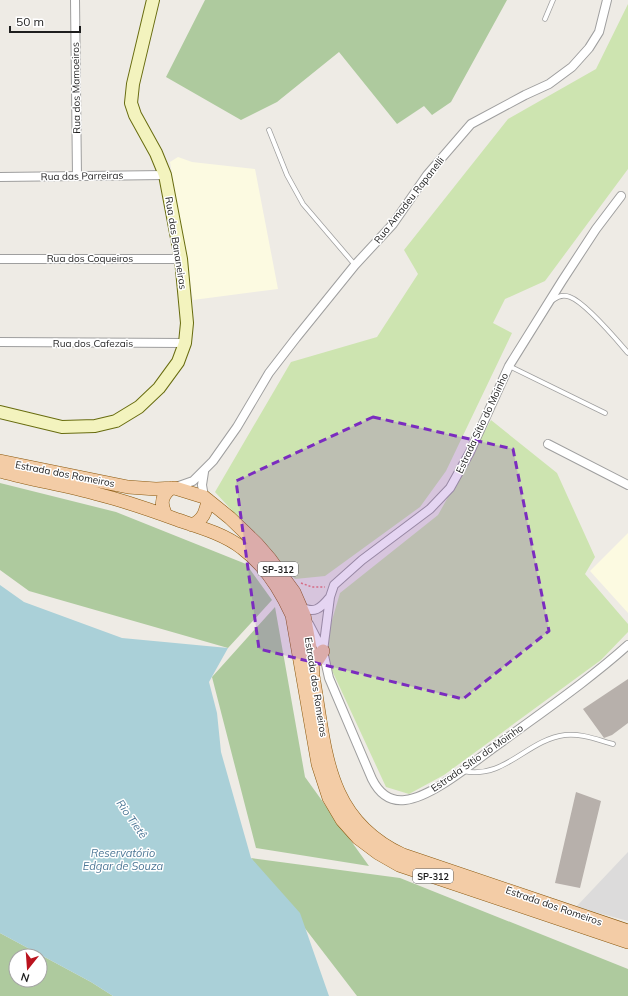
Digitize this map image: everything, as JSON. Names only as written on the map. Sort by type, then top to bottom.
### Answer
[{"type":"main road","name":"Estrada dos Romeiros","points":[[0,460],[128,487],[156,489],[173,488],[206,499],[230,518],[270,559],[294,592],[302,611],[312,659],[312,676],[328,762],[334,784],[350,813],[374,838],[403,855],[628,931]]},
{"type":"main road","name":"Estrada dos Romeiros","points":[[0,471],[97,494],[166,515],[225,538],[241,547],[264,569],[282,593],[292,615],[321,776],[335,809],[358,838],[378,854],[399,865],[628,942]]},
{"type":"main road","points":[[166,515],[162,508],[163,496],[173,488]]},
{"type":"main road","points":[[192,524],[199,521],[204,515],[206,499]]},
{"type":"main road","points":[[295,630],[312,659],[318,659],[323,650]]},
{"type":"street","name":"Rua dos Mamoeiros","points":[[75,0],[76,176]]},
{"type":"street","name":"Rua das Bananeiras","points":[[0,412],[62,427],[95,426],[116,421],[139,407],[159,388],[178,362],[185,343],[187,323],[181,259],[165,175],[156,153],[135,115],[131,102],[133,84],[153,0]]},
{"type":"street","name":"Rua Amadeu Rapanelli","points":[[204,472],[237,426],[269,373],[355,266],[393,224],[427,175],[471,124],[549,84],[572,66],[589,48],[599,32],[607,0]]},
{"type":"street","name":"Rua das Parreiras","points":[[0,177],[165,175]]},
{"type":"street","name":"Estrada Sítio do Moinho","points":[[323,650],[330,597],[334,585],[362,560],[430,509],[450,488],[470,452],[509,366],[596,229],[622,196]]},
{"type":"street","name":"Rua dos Coqueiros","points":[[0,259],[181,259]]},
{"type":"street","name":"Rua dos Cafezais","points":[[0,342],[185,343]]},
{"type":"street","points":[[548,444],[628,485]]},
{"type":"street","points":[[173,488],[193,481],[204,472]]},
{"type":"street","points":[[204,472],[202,485],[206,499]]},
{"type":"street","points":[[329,678],[323,650],[302,611],[318,610],[330,597]]},
{"type":"street","name":"Estrada Sítio do Moinho","points":[[329,678],[372,779],[382,794],[397,800],[411,799],[432,790],[461,771],[568,692],[628,645]]},
{"type":"street","points":[[312,659],[329,678]]},
{"type":"lane","points":[[545,19],[553,0]]},
{"type":"lane","points":[[269,130],[287,175],[303,204],[355,266]]},
{"type":"lane","points":[[547,304],[557,297],[571,297],[579,302],[628,353]]},
{"type":"lane","points":[[509,366],[605,413]]},
{"type":"lane","points":[[461,771],[475,774],[488,772],[544,741],[566,735],[588,737],[613,744]]},
{"type":"path","points":[[301,583],[312,587],[334,585]]},
{"type":"highlighted area","points":[[373,417],[513,449],[549,631],[463,699],[259,649],[236,481]]},
{"type":"shaded area","points":[[178,157],[192,162],[255,169],[278,289],[193,300],[170,162]]},
{"type":"shaded area","points":[[628,533],[628,613],[590,571]]},
{"type":"shaded area","points":[[628,852],[628,921],[576,907]]},
{"type":"green space","points":[[205,0],[507,0],[451,102],[432,115],[424,106],[397,124],[339,52],[277,102],[241,120],[166,77]]},
{"type":"green space","points":[[628,4],[628,169],[545,281],[505,299],[493,323],[512,333],[446,471],[420,507],[325,576],[295,579],[215,492],[291,362],[377,337],[418,274],[404,250],[508,119],[596,69]]},
{"type":"green space","points":[[491,420],[557,473],[595,557],[585,574],[628,624],[628,632],[601,660],[444,775],[409,794],[386,787],[323,651],[340,593],[438,515]]},
{"type":"green space","points":[[0,483],[116,512],[246,564],[272,600],[228,648],[29,591],[0,570]]},
{"type":"green space","points":[[275,607],[305,777],[369,866],[256,848],[212,677]]},
{"type":"green space","points":[[251,858],[400,878],[628,969],[628,996],[357,996]]},
{"type":"green space","points":[[0,933],[28,948],[8,948],[8,988],[48,988],[48,959],[91,982],[113,996],[0,996]]},
{"type":"water","name":"Reservatório Edgar de Souza","points":[[0,585],[24,602],[122,638],[228,648],[209,682],[217,713],[221,752],[251,858],[300,913],[329,996],[113,996],[91,982],[48,959],[48,948],[28,948],[0,933]]},
{"type":"building","points":[[628,679],[628,723],[612,735],[604,738],[583,709]]},
{"type":"building","points":[[576,792],[601,801],[580,888],[555,883]]},
{"type":"water label","name":"Rio Tietê","points":[[132,819]]}]
